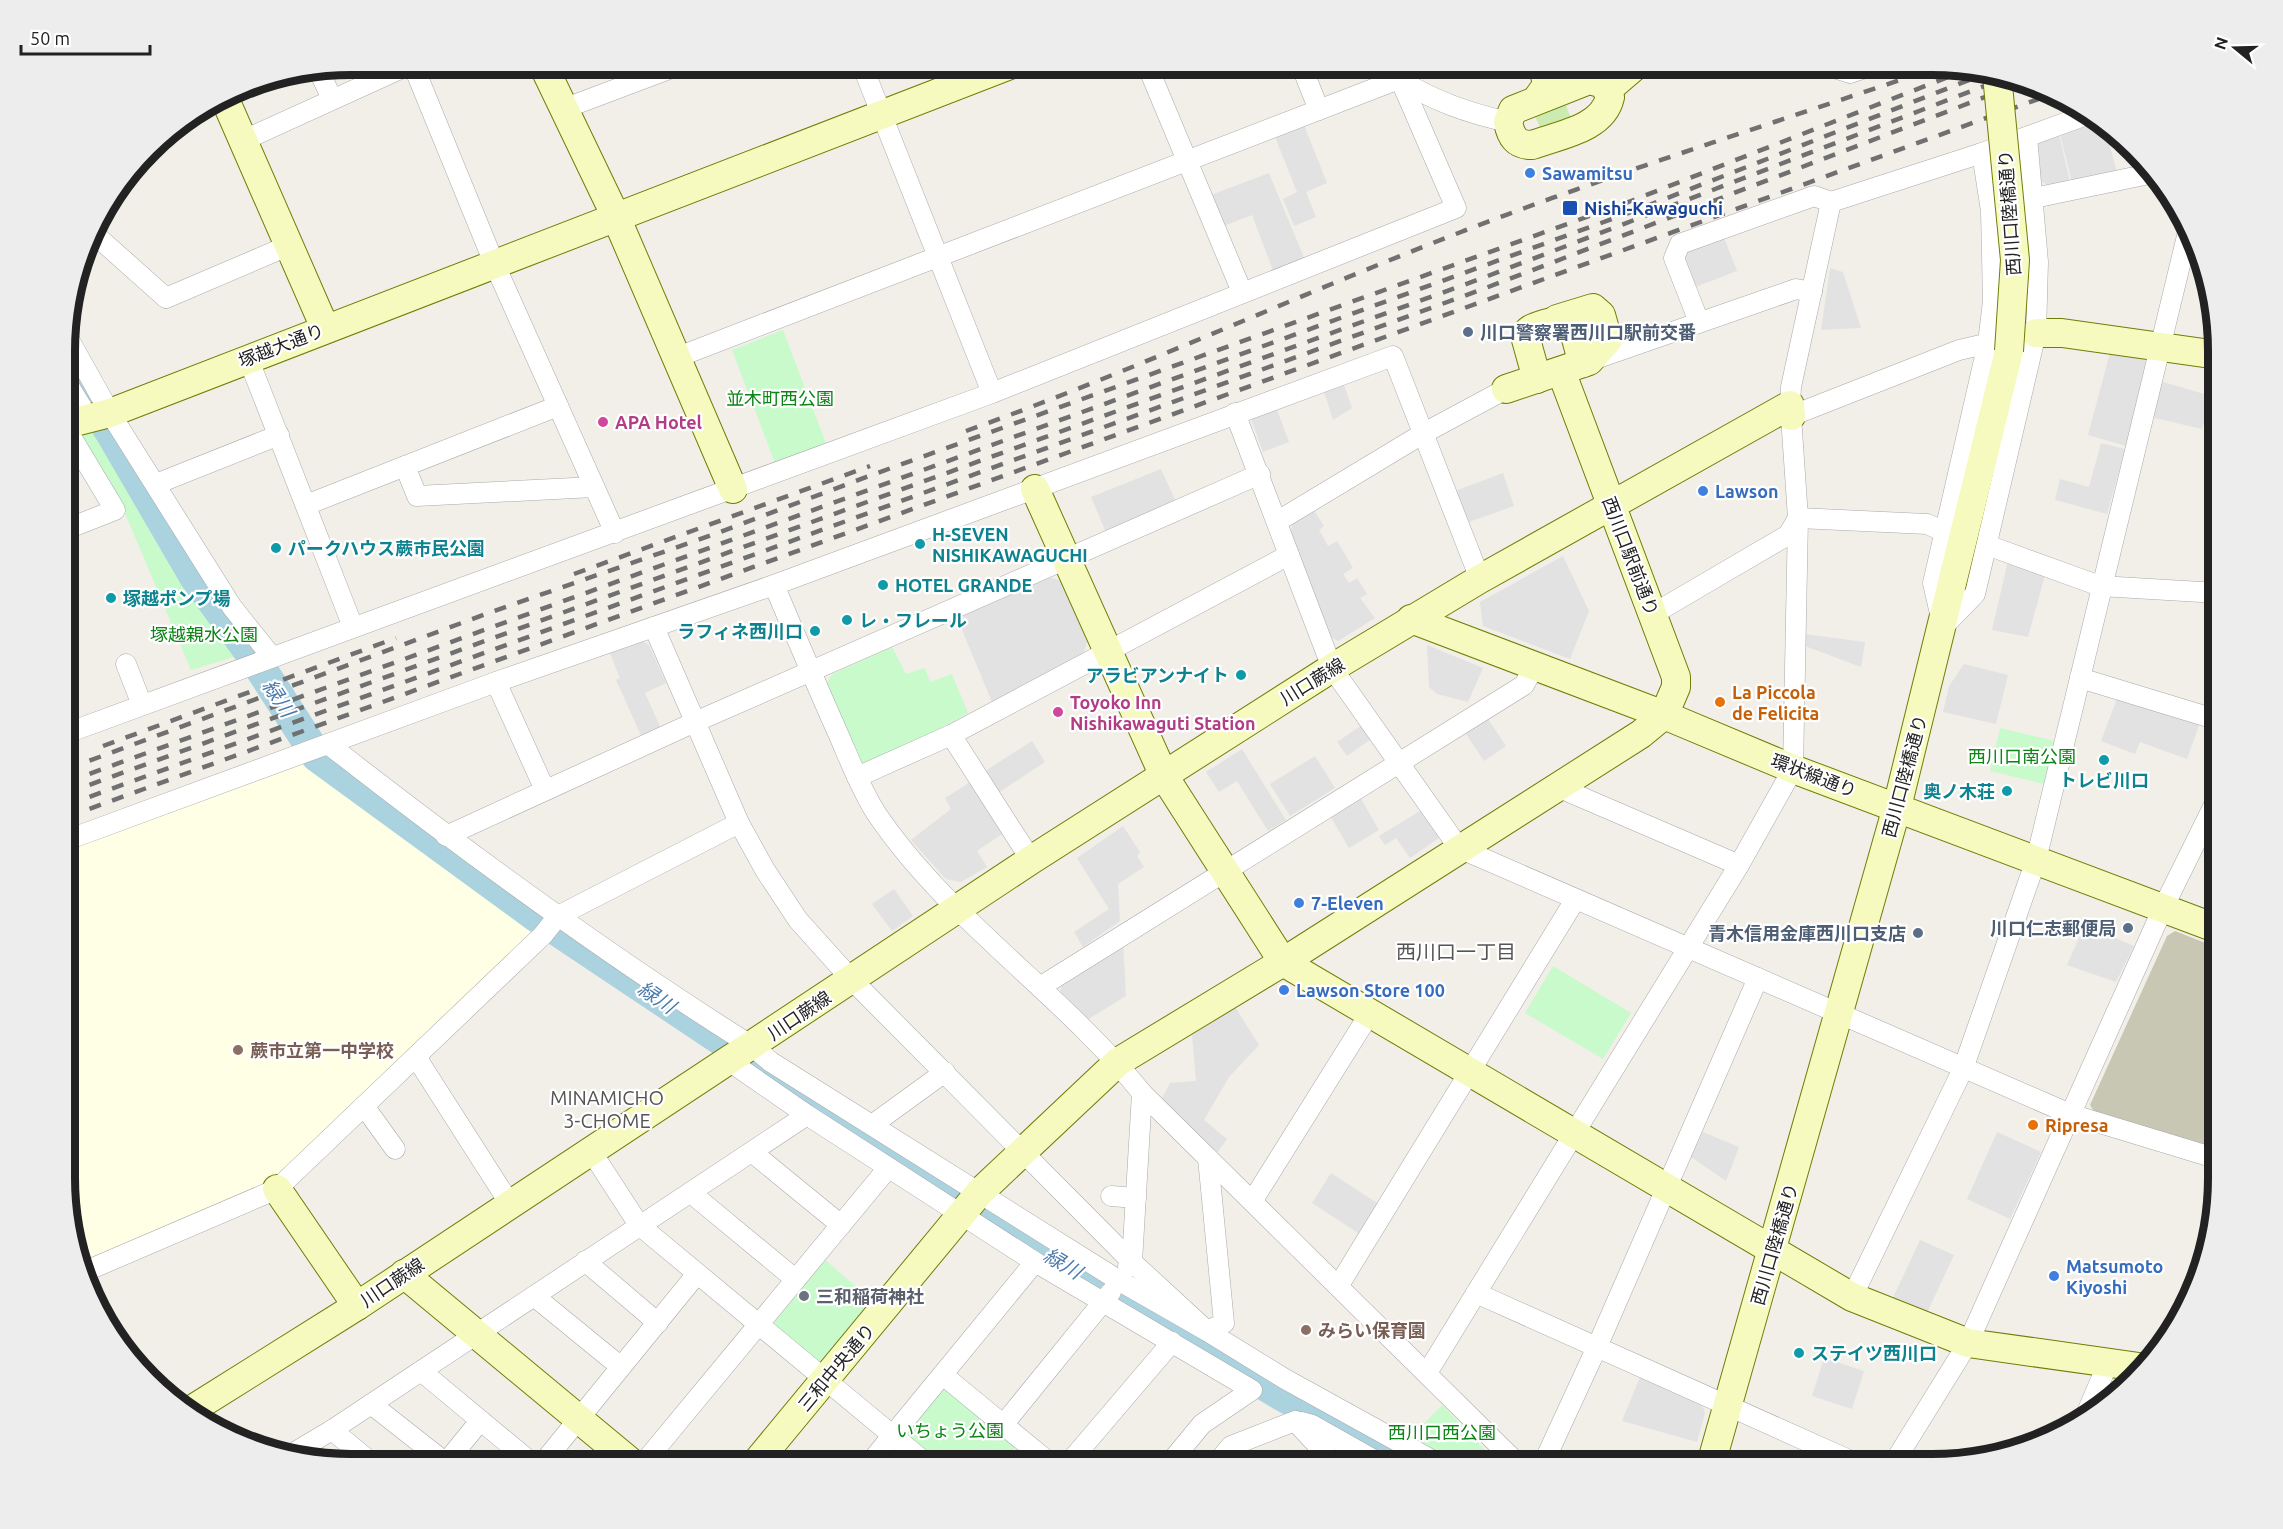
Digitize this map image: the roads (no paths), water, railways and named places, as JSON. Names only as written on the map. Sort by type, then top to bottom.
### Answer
[{"type":"street","points":[[244,140],[386,75]]},
{"type":"street","points":[[416,75],[494,263],[615,533]]},
{"type":"street","points":[[548,75],[616,217],[733,489]]},
{"type":"street","points":[[563,109],[651,75]]},
{"type":"street","points":[[866,75],[992,393]]},
{"type":"street","name":"塚越大通り","points":[[89,419],[982,75]]},
{"type":"street","points":[[1152,75],[1242,292]]},
{"type":"street","points":[[1305,75],[1319,110]]},
{"type":"street","points":[[678,357],[1319,110],[1391,75]]},
{"type":"street","points":[[75,730],[992,393],[1456,208],[1398,75]]},
{"type":"street","points":[[1401,75],[1427,97],[1476,115],[1508,122]]},
{"type":"street","points":[[1553,75],[1537,99],[1513,110],[1508,122],[1518,143],[1532,146],[1595,122],[1604,114],[1608,106],[1608,89],[1624,75]]},
{"type":"street","points":[[1560,75],[1599,81],[1608,89]]},
{"type":"street","points":[[322,77],[332,99]]},
{"type":"street","name":"西川口陸橋通り","points":[[1714,1454],[1897,807],[1942,627],[2015,260],[1998,83]]},
{"type":"street","points":[[227,104],[325,328]]},
{"type":"street","points":[[1699,322],[1674,258],[1680,244],[1814,196],[1831,202],[1982,153],[2079,117]]},
{"type":"street","points":[[1942,627],[1975,594],[2036,333],[2038,262],[2027,137]]},
{"type":"street","points":[[1942,627],[1933,583],[1943,531],[1998,347],[1993,301],[1994,252],[1982,153]]},
{"type":"street","points":[[2034,198],[2145,175]]},
{"type":"street","points":[[1427,1372],[1739,865],[1794,769],[1798,518],[1791,387],[1831,202]]},
{"type":"street","points":[[99,238],[166,298],[290,246]]},
{"type":"street","points":[[1852,1297],[1963,1069],[2036,860],[2185,240]]},
{"type":"street","points":[[1278,521],[1496,391],[1796,289],[1812,292]]},
{"type":"street","name":"西川口駅前通り","points":[[1567,368],[1608,340],[1601,315],[1593,308],[1531,329],[1525,336],[1567,368],[1570,397],[1676,677],[1676,687],[1664,715]]},
{"type":"street","points":[[1791,411],[1959,350],[1998,347],[2036,333],[2062,333],[2208,354]]},
{"type":"street","points":[[75,837],[496,682],[774,585],[1393,356],[1480,579]]},
{"type":"street","points":[[249,358],[353,627]]},
{"type":"street","points":[[75,366],[115,510],[75,526]]},
{"type":"street","points":[[75,396],[89,419],[156,483],[232,607],[271,657]]},
{"type":"street","points":[[306,505],[558,406]]},
{"type":"street","name":"川口蕨線","points":[[196,1407],[357,1306],[1031,860],[1332,668],[1411,619],[1611,504],[1791,411]]},
{"type":"street","points":[[1235,413],[1332,668],[1460,848],[2070,1114],[2208,1157]]},
{"type":"street","points":[[156,483],[279,435]]},
{"type":"street","points":[[405,466],[417,496],[594,487]]},
{"type":"street","points":[[446,836],[695,722],[1260,474]]},
{"type":"street","points":[[1035,489],[1164,776],[1284,962],[1852,1297],[1968,1343],[2134,1366]]},
{"type":"street","points":[[1798,518],[1927,524],[1943,531]]},
{"type":"street","points":[[1653,614],[1788,535],[1798,518]]},
{"type":"street","points":[[1987,544],[2100,586],[2208,592]]},
{"type":"street","points":[[857,777],[951,735],[1289,555]]},
{"type":"street","points":[[774,585],[857,777],[876,812],[907,853],[960,909],[1118,1062],[1142,1093],[1508,1454]]},
{"type":"street","name":"環状線通り","points":[[1411,619],[1664,715],[1794,769],[2208,925]]},
{"type":"street","points":[[654,627],[739,823],[765,870],[798,920],[852,980],[1132,1262],[1207,1331]]},
{"type":"street","points":[[126,664],[142,705]]},
{"type":"street","points":[[1040,987],[1224,870],[1524,685],[1535,666]]},
{"type":"street","points":[[2080,678],[2208,717]]},
{"type":"street","points":[[496,682],[545,790]]},
{"type":"street","name":"三和中央通り","points":[[763,1454],[970,1204],[1118,1062],[1284,962],[1460,848],[1560,788],[1641,734],[1664,715]]},
{"type":"street","points":[[951,735],[1031,860]]},
{"type":"street","points":[[328,744],[446,836],[558,916],[741,1053],[807,1115],[888,1168],[970,1204],[1118,1280],[1284,1379],[1421,1454]]},
{"type":"street","points":[[1560,788],[1739,865]]},
{"type":"street","points":[[1899,1454],[1968,1343],[2163,908],[2208,817]]},
{"type":"street","points":[[91,1269],[277,1189],[543,935],[558,916],[739,823]]},
{"type":"street","points":[[1339,1285],[1575,900]]},
{"type":"street","points":[[1548,1454],[1597,1347],[1758,978]]},
{"type":"street","points":[[1253,1200],[1370,1013]]},
{"type":"street","points":[[741,1053],[771,1062],[872,1125],[970,1204],[1035,1262],[1252,1390],[1202,1424],[1177,1454]]},
{"type":"street","points":[[416,1057],[510,1204]]},
{"type":"street","points":[[872,1125],[945,1072]]},
{"type":"street","points":[[1003,1425],[1104,1303],[1132,1262],[1142,1093]]},
{"type":"street","points":[[364,1106],[395,1149]]},
{"type":"street","points":[[299,1449],[476,1335],[639,1225],[753,1153],[807,1115]]},
{"type":"street","points":[[591,1151],[639,1225],[696,1275],[915,1454]]},
{"type":"street","points":[[753,1153],[841,1224]]},
{"type":"street","points":[[1207,1331],[1224,1323],[1208,1158]]},
{"type":"street","points":[[651,1454],[888,1168]]},
{"type":"street","points":[[277,1189],[357,1306]]},
{"type":"street","points":[[691,1193],[795,1280]]},
{"type":"street","points":[[1111,1196],[1136,1198]]},
{"type":"street","points":[[585,1261],[658,1323]]},
{"type":"street","points":[[877,1454],[1035,1262]]},
{"type":"street","points":[[404,1274],[621,1454]]},
{"type":"street","points":[[550,1454],[696,1275]]},
{"type":"street","points":[[1476,1293],[1835,1454]]},
{"type":"street","points":[[534,1296],[621,1367]]},
{"type":"street","points":[[1077,1454],[1172,1342]]},
{"type":"street","points":[[2091,1404],[2108,1363]]},
{"type":"street","points":[[421,1371],[521,1454]]},
{"type":"street","points":[[943,1375],[1039,1454]]},
{"type":"street","points":[[371,1404],[434,1454]]},
{"type":"street","points":[[454,1454],[480,1421]]},
{"type":"street","points":[[1295,1421],[1326,1454]]},
{"type":"street","points":[[1224,1454],[1231,1446],[1295,1421],[1312,1425],[1363,1454]]},
{"type":"street","points":[[332,1430],[361,1454]]},
{"type":"waterway","name":"緑川","points":[[75,376],[112,434],[194,575],[250,652],[317,756],[536,916],[990,1219],[1282,1395],[1387,1454]]},
{"type":"railway","points":[[966,431],[1091,384],[1461,232],[1640,167],[1914,75]]},
{"type":"railway","points":[[75,766],[494,611],[712,535],[869,476],[1631,201],[1951,76]]},
{"type":"railway","points":[[75,779],[1634,211],[1974,78]]},
{"type":"railway","points":[[75,790],[1480,279],[1995,82]]},
{"type":"railway","points":[[75,802],[1483,289],[2012,87]]},
{"type":"railway","points":[[75,814],[2042,98]]},
{"type":"railway","points":[[574,574],[870,466]]},
{"type":"railway","points":[[103,746],[396,638]]},
{"type":"place","name":"Sawamitsu","points":[[1530,173]]},
{"type":"place","name":"Nishi-Kawaguchi","points":[[1570,208]]},
{"type":"place","name":"川口警察署西川口駅前交番","points":[[1468,332]]},
{"type":"place","name":"APA Hotel","points":[[603,422]]},
{"type":"place","name":"Lawson","points":[[1703,491]]},
{"type":"place","name":"H-SEVEN NISHIKAWAGUCHI","points":[[920,544]]},
{"type":"place","name":"パークハウス蕨市民公園","points":[[276,548]]},
{"type":"place","name":"HOTEL GRANDE","points":[[883,585]]},
{"type":"place","name":"塚越ポンプ場","points":[[111,598]]},
{"type":"place","name":"レ・フレール","points":[[847,620]]},
{"type":"place","name":"ラフィネ西川口","points":[[815,631]]},
{"type":"place","name":"アラビアンナイト","points":[[1241,675]]},
{"type":"place","name":"La Piccola de Felicita","points":[[1720,702]]},
{"type":"place","name":"Toyoko Inn Nishikawaguti Station","points":[[1058,712]]},
{"type":"place","name":"トレビ川口","points":[[2104,760]]},
{"type":"place","name":"奥ノ木荘","points":[[2007,791]]},
{"type":"place","name":"7-Eleven","points":[[1299,903]]},
{"type":"place","name":"川口仁志郵便局","points":[[2128,928]]},
{"type":"place","name":"青木信用金庫西川口支店","points":[[1918,933]]},
{"type":"place","name":"Lawson Store 100","points":[[1284,990]]},
{"type":"place","name":"蕨市立第一中学校","points":[[238,1050]]},
{"type":"place","name":"Ripresa","points":[[2033,1125]]},
{"type":"place","name":"Matsumoto Kiyoshi","points":[[2054,1276]]},
{"type":"place","name":"三和稲荷神社","points":[[804,1296]]},
{"type":"place","name":"みらい保育園","points":[[1306,1330]]},
{"type":"place","name":"ステイツ西川口","points":[[1799,1353]]},
{"type":"district","name":"西川口一丁目","points":[[1456,951]]},
{"type":"district","name":"MINAMICHO 3-CHOME","points":[[607,1108]]},
{"type":"park label","name":"並木町西公園","points":[[780,398]]},
{"type":"park label","name":"塚越親水公園","points":[[204,634]]},
{"type":"park label","name":"西川口南公園","points":[[2022,756]]},
{"type":"park label","name":"いちょう公園","points":[[950,1430]]},
{"type":"park label","name":"西川口西公園","points":[[1442,1432]]}]
